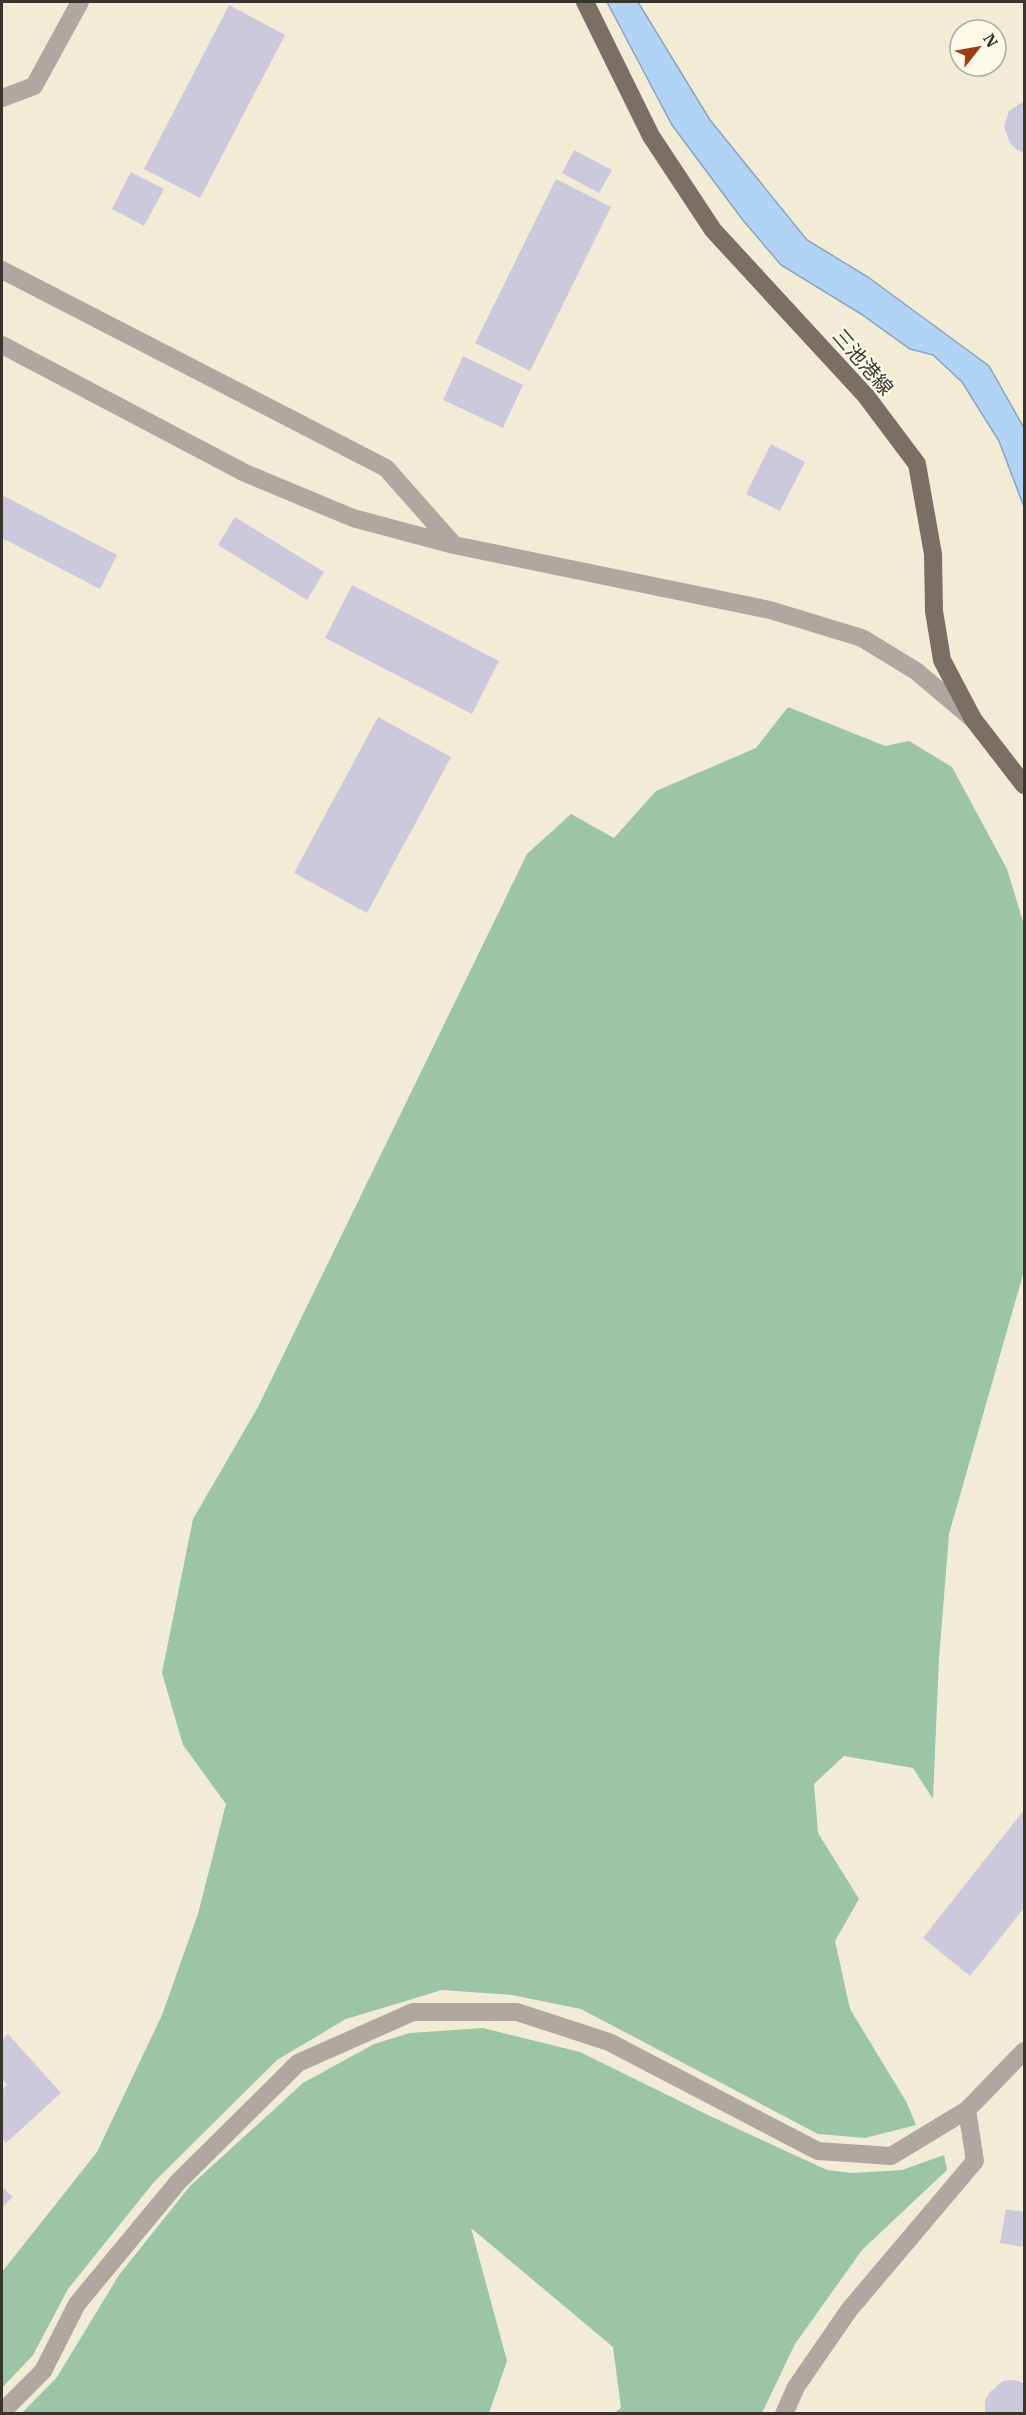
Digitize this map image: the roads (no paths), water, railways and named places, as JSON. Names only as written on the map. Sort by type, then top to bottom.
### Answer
[{"type":"main road","name":"三池港線","points":[[585,2],[651,136],[713,230],[866,396],[917,464],[933,554],[934,610],[942,660],[973,719],[1024,785]]},
{"type":"street","points":[[2,98],[34,86],[80,2]]},
{"type":"street","points":[[2,270],[386,468],[454,545]]},
{"type":"street","points":[[2,345],[245,473],[353,518],[454,545],[770,610],[862,638],[916,671],[973,719]]},
{"type":"street","points":[[2,2412],[44,2371],[77,2304],[178,2182],[298,2063],[413,2012],[517,2013],[609,2042],[818,2151],[891,2156],[968,2110],[1024,2051]]},
{"type":"street","points":[[784,2414],[796,2387],[849,2310],[975,2161],[968,2110]]},
{"type":"water","points":[[607,2],[638,2],[710,120],[807,240],[868,277],[989,366],[1024,428],[1024,507],[999,441],[962,382],[933,355],[910,349],[861,314],[781,265],[742,219],[672,125]]}]
